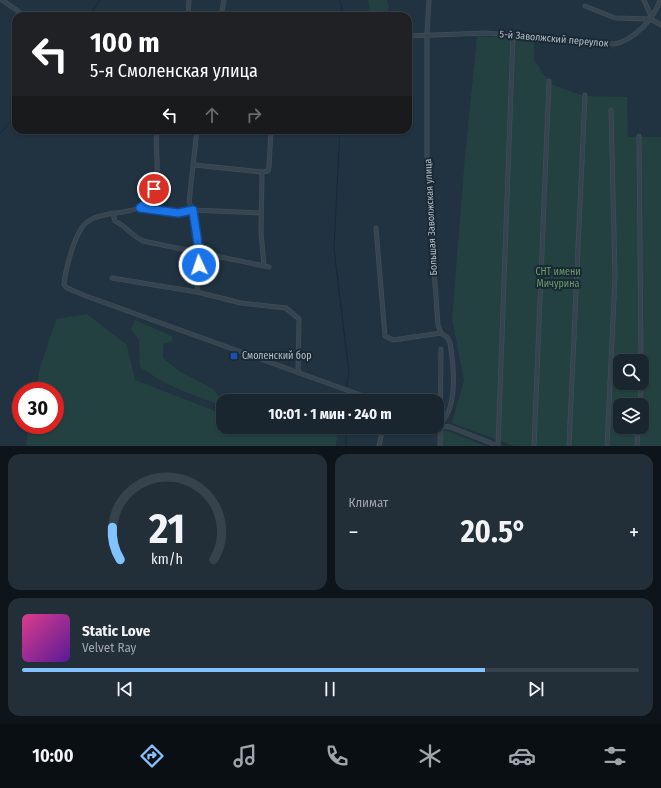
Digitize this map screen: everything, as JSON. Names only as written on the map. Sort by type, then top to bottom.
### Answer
[{"type":"street","points":[[2,0],[20,12]]},
{"type":"street","points":[[188,12],[189,0]]},
{"type":"street","points":[[222,12],[224,0]]},
{"type":"street","name":"Большая Заволжская улица","points":[[429,0],[427,35],[427,172],[438,325],[441,333],[448,338],[450,343],[454,385],[446,417],[444,419]]},
{"type":"street","points":[[644,0],[649,17]]},
{"type":"street","name":"5-й Заволжский переулок","points":[[412,36],[486,33],[513,34],[614,44],[627,41],[649,17],[660,0]]},
{"type":"street","points":[[585,6],[615,18],[649,17],[661,25]]},
{"type":"street","points":[[444,426],[498,446],[513,34]]},
{"type":"street","points":[[534,446],[549,81]]},
{"type":"street","points":[[569,446],[585,95]]},
{"type":"street","points":[[607,446],[615,277],[611,110]]},
{"type":"street","points":[[140,208],[147,202],[154,189],[157,175],[157,134]]},
{"type":"street","points":[[197,134],[189,202],[193,210],[196,241],[200,252],[197,292]]},
{"type":"street","points":[[194,165],[262,172],[268,171],[271,134]]},
{"type":"street","points":[[638,136],[641,354]]},
{"type":"street","points":[[262,172],[261,214],[264,266]]},
{"type":"street","points":[[261,214],[193,210],[178,213],[140,208],[91,220],[83,226],[73,251],[64,285],[67,288],[357,394]]},
{"type":"street","points":[[113,214],[115,220],[128,228],[134,236],[143,241],[269,267]]},
{"type":"street","points":[[376,228],[385,336],[393,340],[441,333]]},
{"type":"street","points":[[112,278],[197,292],[241,302],[286,308],[295,314],[299,319],[298,373]]},
{"type":"street","points":[[440,394],[442,349]]},
{"type":"street","points":[[379,446],[382,434]]},
{"type":"street","points":[[439,434],[440,446]]},
{"type":"street","points":[[637,446],[638,434]]},
{"type":"green space","points":[[368,0],[387,0],[389,8],[386,12],[368,12],[369,8]]},
{"type":"green space","name":"СНТ имени Мичурина","points":[[477,36],[534,39],[534,59],[550,84],[584,96],[627,97],[628,137],[661,137],[661,446],[514,446],[452,423],[464,380],[452,319],[465,156]]},
{"type":"green space","points":[[87,314],[127,345],[135,380],[216,411],[216,434],[334,434],[337,436],[336,446],[26,446],[28,434],[64,434],[64,382],[38,382],[40,368],[56,319]]},
{"type":"green space","points":[[135,320],[172,336],[173,341],[163,344],[163,358],[179,371],[213,389],[217,394],[216,403],[186,392],[158,379],[140,367],[139,340],[131,329]]},
{"type":"green space","points":[[444,430],[486,446],[442,446],[442,434],[444,434]]},
{"type":"waterway","points":[[92,12],[100,0]]},
{"type":"waterway","points":[[340,0],[342,12]]},
{"type":"waterway","points":[[0,134],[12,120]]},
{"type":"waterway","points":[[340,134],[334,248],[349,373],[346,388]]},
{"type":"waterway","points":[[346,434],[346,446]]},
{"type":"place","name":"Смоленский бор","points":[[234,356]]},
{"type":"route","points":[[154,189],[147,202],[140,208],[178,213],[193,210],[196,241],[200,252],[199,265]]}]
